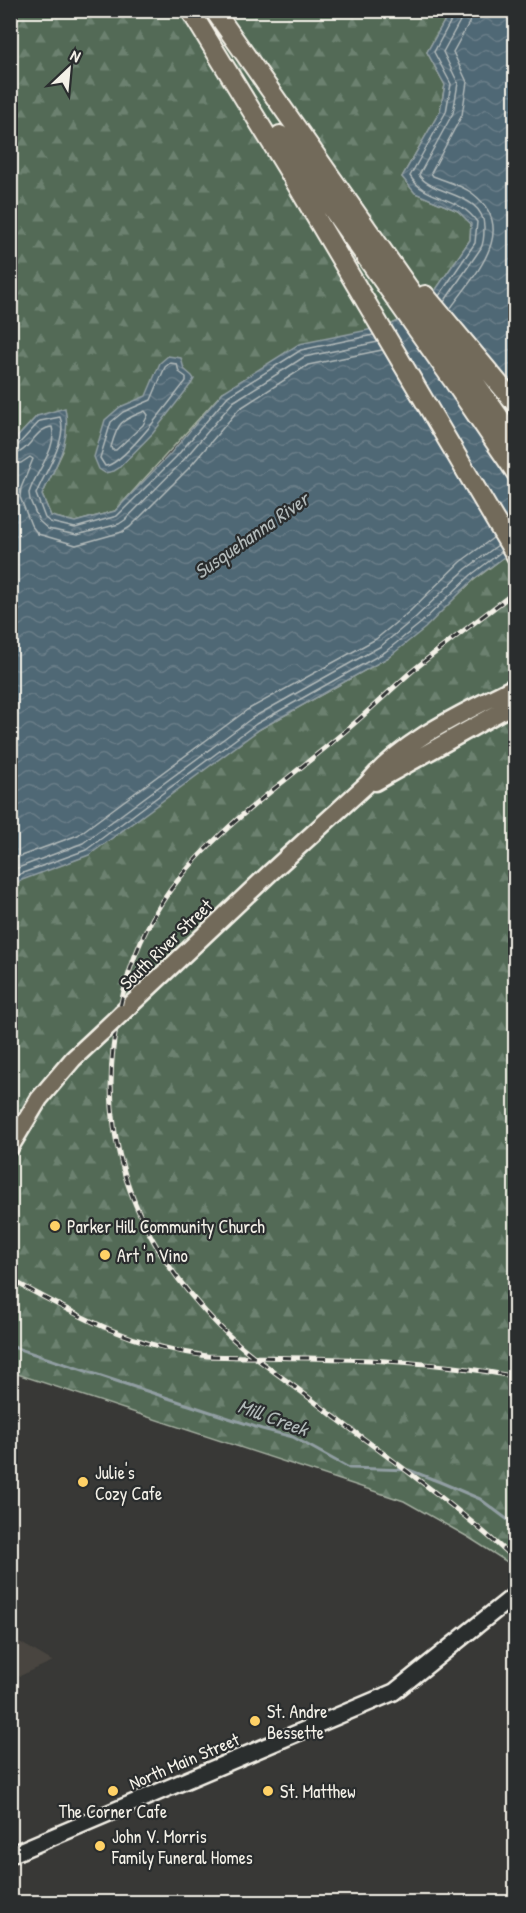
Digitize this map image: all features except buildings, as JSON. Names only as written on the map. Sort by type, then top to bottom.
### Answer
[{"type":"highway","points":[[192,10],[516,473]]},
{"type":"highway","points":[[192,10],[516,556]]},
{"type":"highway","points":[[214,10],[516,441]]},
{"type":"highway","points":[[348,200],[516,404]]},
{"type":"main road","name":"South River Street","points":[[10,1147],[39,1099],[73,1059],[366,785],[378,770],[410,743],[516,686]]},
{"type":"main road","name":"South River Street","points":[[366,785],[384,778],[516,703]]},
{"type":"main road","name":"North Main Street","points":[[10,1855],[394,1692],[516,1594]]},
{"type":"shaded area","points":[[11,1637],[52,1661],[53,1661],[11,1680]]},
{"type":"green space","points":[[11,11],[450,11],[427,52],[445,85],[440,111],[402,177],[415,193],[458,211],[471,223],[470,240],[422,310],[388,326],[223,392],[115,511],[75,522],[51,516],[42,495],[63,451],[37,416],[11,444]]},
{"type":"green space","points":[[507,555],[516,571],[515,1567],[404,1501],[11,1372],[10,887],[260,729],[389,657],[474,580]]},
{"type":"water","name":"Susquehanna River","points":[[450,11],[515,11],[515,549],[474,579],[425,628],[389,657],[260,729],[89,855],[22,880],[11,887],[11,444],[37,416],[65,408],[67,420],[64,443],[42,495],[51,516],[75,522],[115,511],[171,453],[223,392],[299,344],[388,326],[422,310],[470,240],[471,224],[458,211],[415,193],[402,177],[440,111],[445,85],[427,52]]},
{"type":"water","points":[[168,356],[181,358],[184,369],[194,379],[153,433],[119,468],[105,473],[99,469],[94,457],[105,420],[120,407],[146,396],[160,363]]},
{"type":"waterway","name":"Mill Creek","points":[[10,1346],[262,1429],[293,1437],[349,1468],[409,1470],[480,1499],[516,1526]]},
{"type":"railway","points":[[516,591],[411,672],[347,730],[229,827],[208,846],[171,889],[147,929],[134,958],[125,988],[113,1049],[111,1093],[116,1137],[126,1178],[142,1218],[163,1256],[189,1293],[220,1327],[260,1362],[438,1495],[516,1561]]},
{"type":"railway","points":[[10,1279],[81,1317],[129,1337],[179,1351],[207,1356],[401,1362],[478,1370],[516,1377]]},
{"type":"place","name":"Parker Hill Community Church","points":[[55,1226]]},
{"type":"place","name":"Art 'n Vino","points":[[105,1255]]},
{"type":"place","name":"Julie's Cozy Cafe","points":[[83,1482]]},
{"type":"place","name":"St. Andre Bessette","points":[[255,1721]]},
{"type":"place","name":"The Corner Cafe","points":[[113,1791]]},
{"type":"place","name":"St. Matthew","points":[[268,1791]]},
{"type":"place","name":"John V. Morris Family Funeral Homes","points":[[100,1846]]}]
